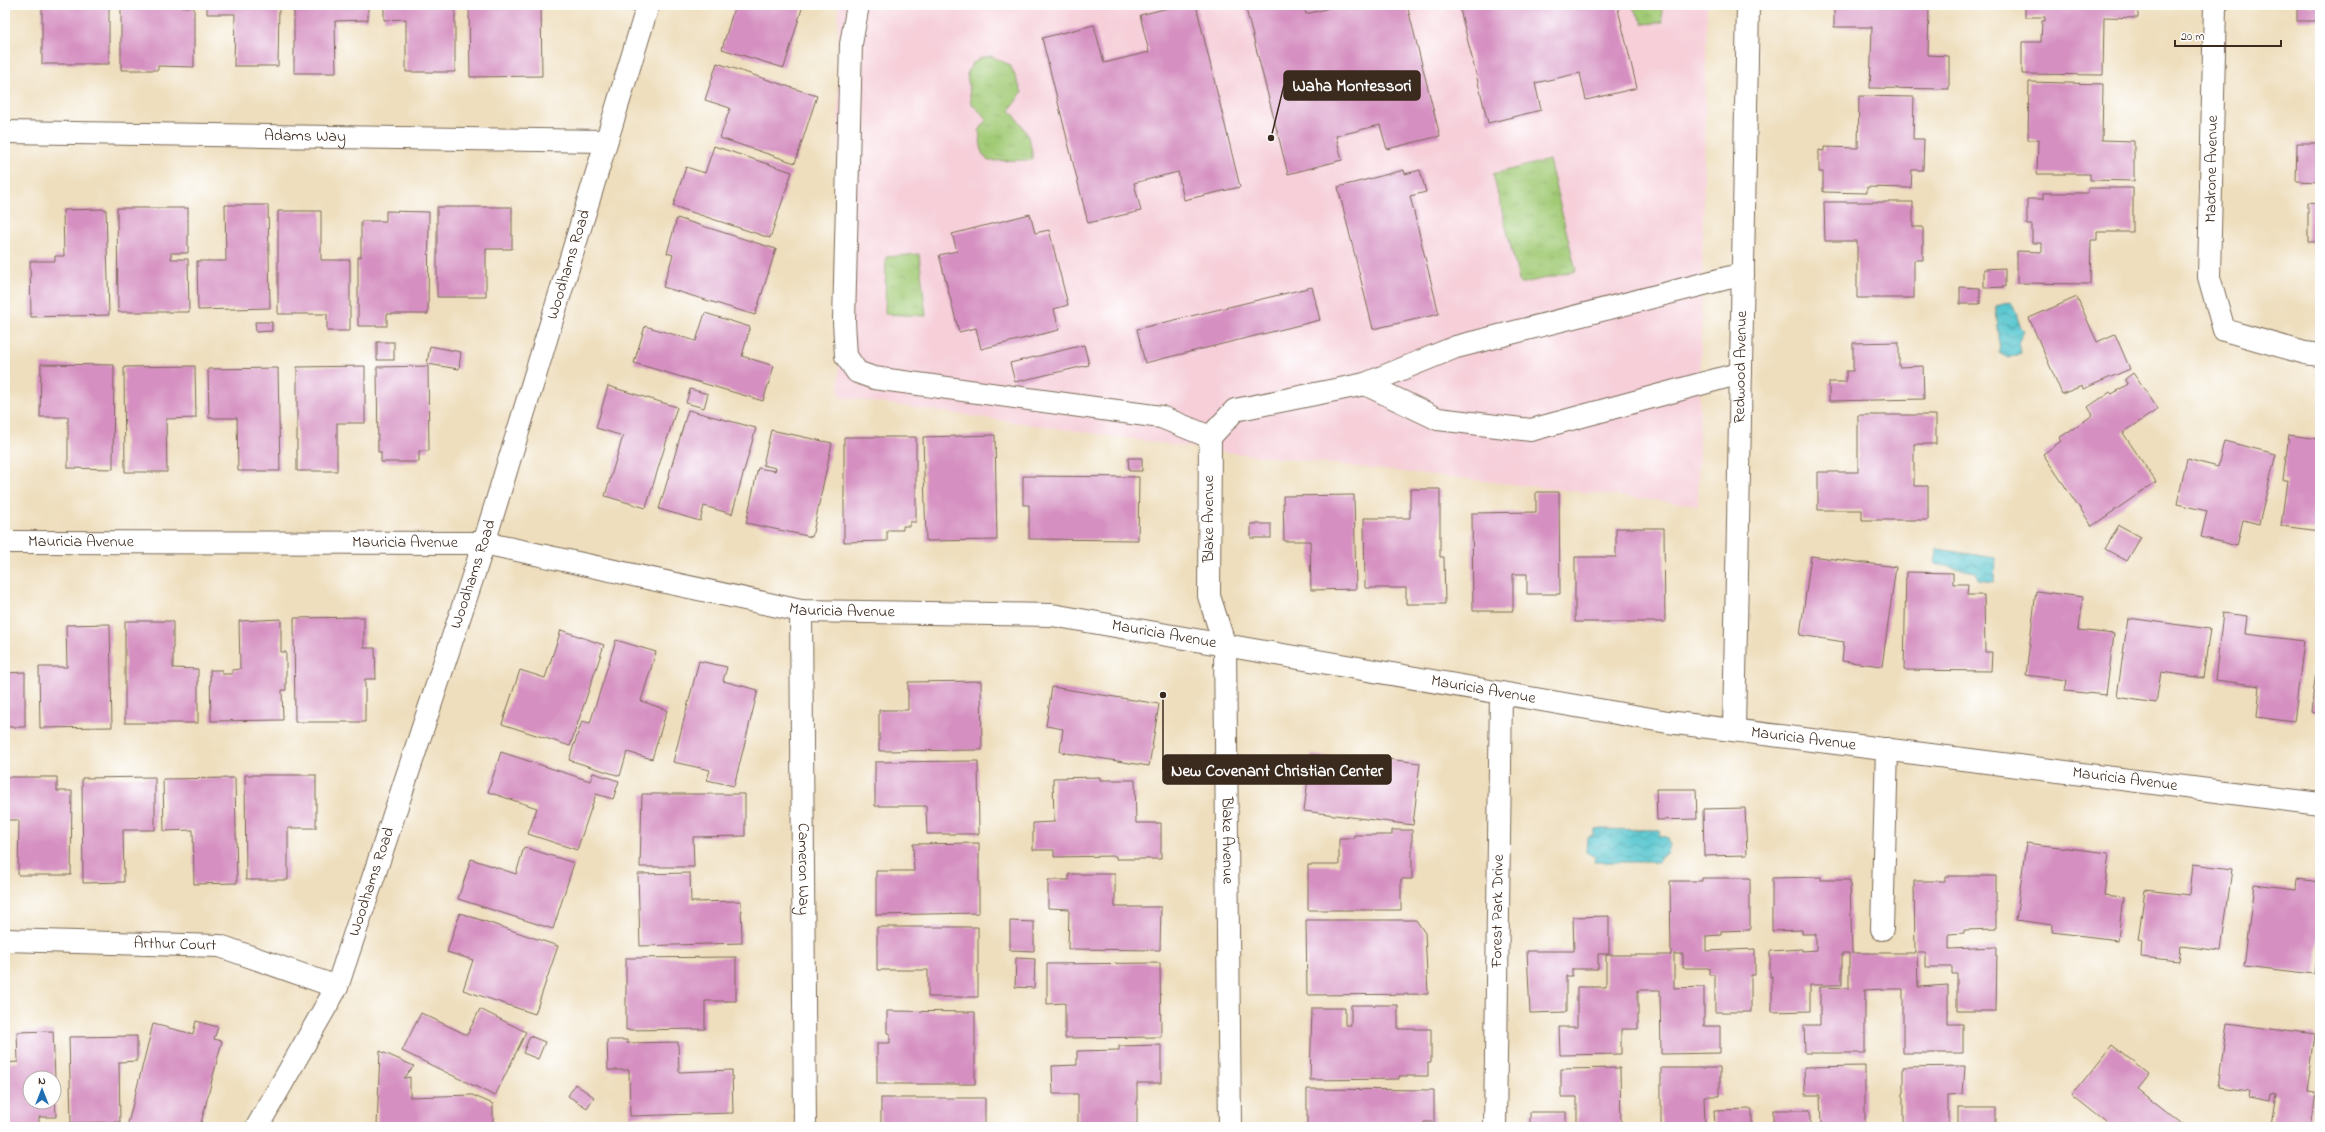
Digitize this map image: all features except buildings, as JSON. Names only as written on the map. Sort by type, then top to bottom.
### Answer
[{"type":"street","name":"Woodhams Road","points":[[257,1127],[337,987],[484,543],[605,141],[648,5]]},
{"type":"street","points":[[858,5],[852,44],[844,321],[846,356],[857,372],[874,378],[1161,417],[1210,437],[1235,410],[1366,384],[1456,347],[1743,274]]},
{"type":"street","name":"Redwood Avenue","points":[[1734,730],[1748,5]]},
{"type":"street","name":"Madrone Avenue","points":[[2215,5],[2209,277],[2224,330],[2305,353],[2320,355]]},
{"type":"street","name":"Adams Way","points":[[5,132],[605,141]]},
{"type":"street","points":[[1366,384],[1438,419],[1531,430],[1741,373]]},
{"type":"street","name":"Blake Avenue","points":[[1210,437],[1209,596],[1225,646],[1230,1127]]},
{"type":"street","name":"Mauricia Avenue","points":[[5,542],[484,543],[801,611],[1052,615],[1668,722],[2320,804]]},
{"type":"street","name":"Cameron Way","points":[[801,611],[805,1127]]},
{"type":"street","name":"Forest Park Drive","points":[[1495,1127],[1501,694]]},
{"type":"street","points":[[1882,929],[1886,749]]},
{"type":"street","name":"Arthur Court","points":[[5,940],[220,946],[337,987]]},
{"type":"shaded area","points":[[838,5],[1707,5],[1698,505],[1208,450],[839,397]]},
{"type":"green space","points":[[1631,5],[1661,5],[1663,22],[1644,24]]},
{"type":"green space","points":[[991,56],[1010,65],[1022,92],[1010,110],[1029,139],[1032,160],[988,161],[982,153],[979,131],[987,119],[971,103],[967,73],[972,64],[981,58]]},
{"type":"green space","points":[[1549,160],[1576,271],[1520,284],[1493,174]]},
{"type":"green space","points":[[919,254],[926,316],[885,314],[886,257]]},
{"type":"water","points":[[2011,302],[2015,309],[2021,328],[2024,331],[2019,341],[2021,353],[2008,358],[1999,353],[1996,306]]},
{"type":"water","points":[[1937,549],[1995,558],[1994,582],[1978,580],[1976,572],[1935,564]]},
{"type":"water","points":[[1595,829],[1660,830],[1659,835],[1668,838],[1670,845],[1668,854],[1659,857],[1658,862],[1594,862],[1595,857],[1586,852],[1587,838],[1593,836]]},
{"type":"place","name":"Waha Montessori","points":[[1271,138]]},
{"type":"place","name":"New Covenant Christian Center","points":[[1163,695]]}]
